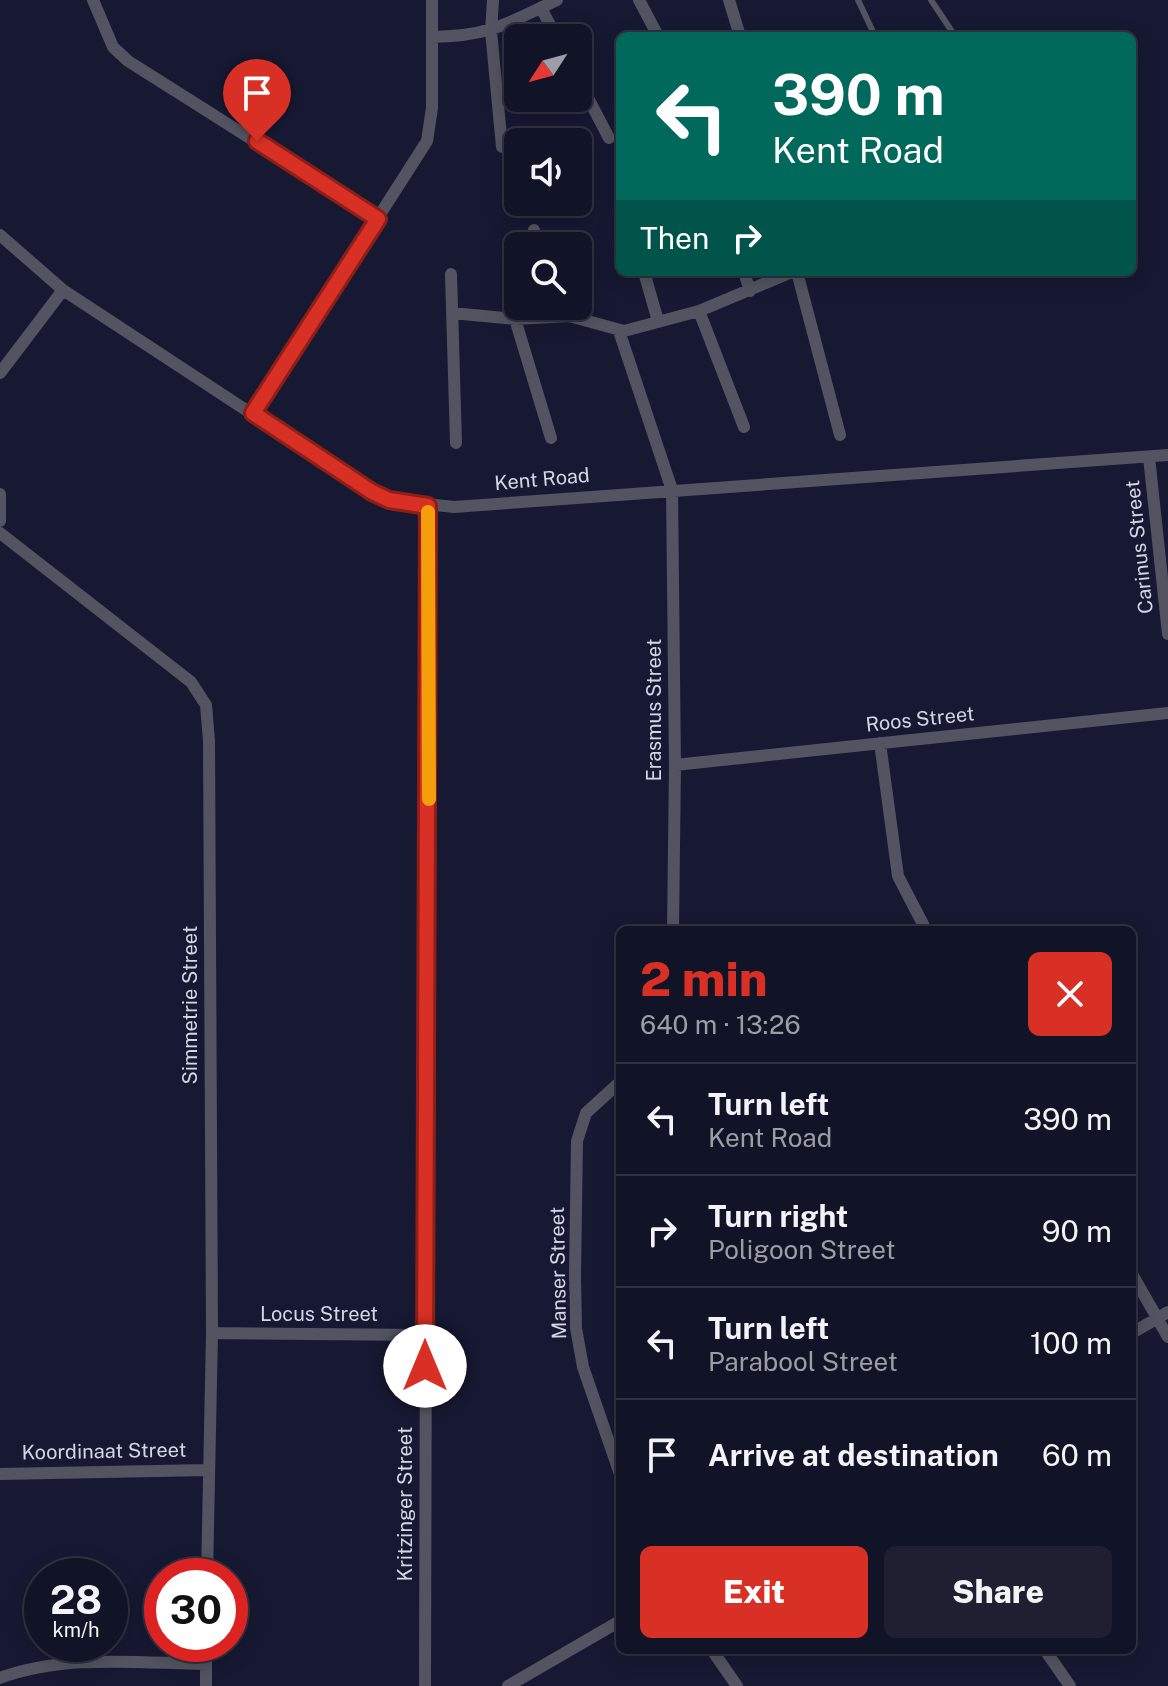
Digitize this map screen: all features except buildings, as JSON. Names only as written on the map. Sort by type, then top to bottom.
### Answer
[{"type":"street","points":[[93,0],[113,47],[128,61],[378,219]]},
{"type":"street","points":[[253,413],[422,152],[430,129],[432,0]]},
{"type":"street","points":[[493,0],[491,31],[502,147]]},
{"type":"street","points":[[432,37],[465,37],[491,31],[557,0]]},
{"type":"street","points":[[639,0],[656,32]]},
{"type":"street","points":[[729,0],[739,32]]},
{"type":"street","points":[[541,8],[550,24]]},
{"type":"street","points":[[592,106],[609,138]]},
{"type":"street","name":"Kent Road","points":[[0,235],[63,290],[372,492],[389,500],[454,507],[1168,455]]},
{"type":"street","points":[[451,274],[456,443]]},
{"type":"street","points":[[645,276],[658,321]]},
{"type":"street","points":[[745,276],[750,291]]},
{"type":"street","points":[[590,320],[619,331],[699,311],[785,276]]},
{"type":"street","points":[[795,276],[840,435]]},
{"type":"street","points":[[0,373],[63,290]]},
{"type":"street","points":[[699,311],[744,427]]},
{"type":"street","points":[[452,313],[504,318]]},
{"type":"street","points":[[515,320],[551,438]]},
{"type":"street","name":"Erasmus Street","points":[[619,331],[672,490],[673,926]]},
{"type":"street","name":"Carinus Street","points":[[1149,457],[1168,634]]},
{"type":"street","points":[[0,494],[0,521]]},
{"type":"street","name":"Kritzinger Street","points":[[425,1686],[428,506]]},
{"type":"street","name":"Simmetrie Street","points":[[0,533],[191,682],[206,705],[209,741],[212,1333],[207,1558]]},
{"type":"street","name":"Roos Street","points":[[675,765],[1168,713]]},
{"type":"street","points":[[880,743],[898,876],[924,926]]},
{"type":"street","name":"Manser Street","points":[[616,1086],[586,1113],[577,1141],[575,1275],[576,1328],[583,1367],[616,1462]]},
{"type":"street","points":[[1136,1280],[1162,1316],[1168,1337]]},
{"type":"street","points":[[1136,1331],[1162,1316]]},
{"type":"street","name":"Locus Street","points":[[212,1333],[425,1335]]},
{"type":"street","name":"Koordinaat Street","points":[[0,1473],[208,1470]]},
{"type":"street","points":[[508,1686],[616,1623]]},
{"type":"street","points":[[715,1654],[737,1686]]},
{"type":"street","points":[[1048,1654],[1070,1686]]},
{"type":"street","points":[[0,1678],[32,1667],[61,1663],[206,1664],[206,1686]]},
{"type":"lane","points":[[858,0],[873,32]]},
{"type":"lane","points":[[931,0],[952,32]]},
{"type":"slow traffic","points":[[428,512],[429,799]]},
{"type":"route","points":[[257,141],[378,219],[253,413],[372,492],[389,500],[428,506],[425,1366]]}]
